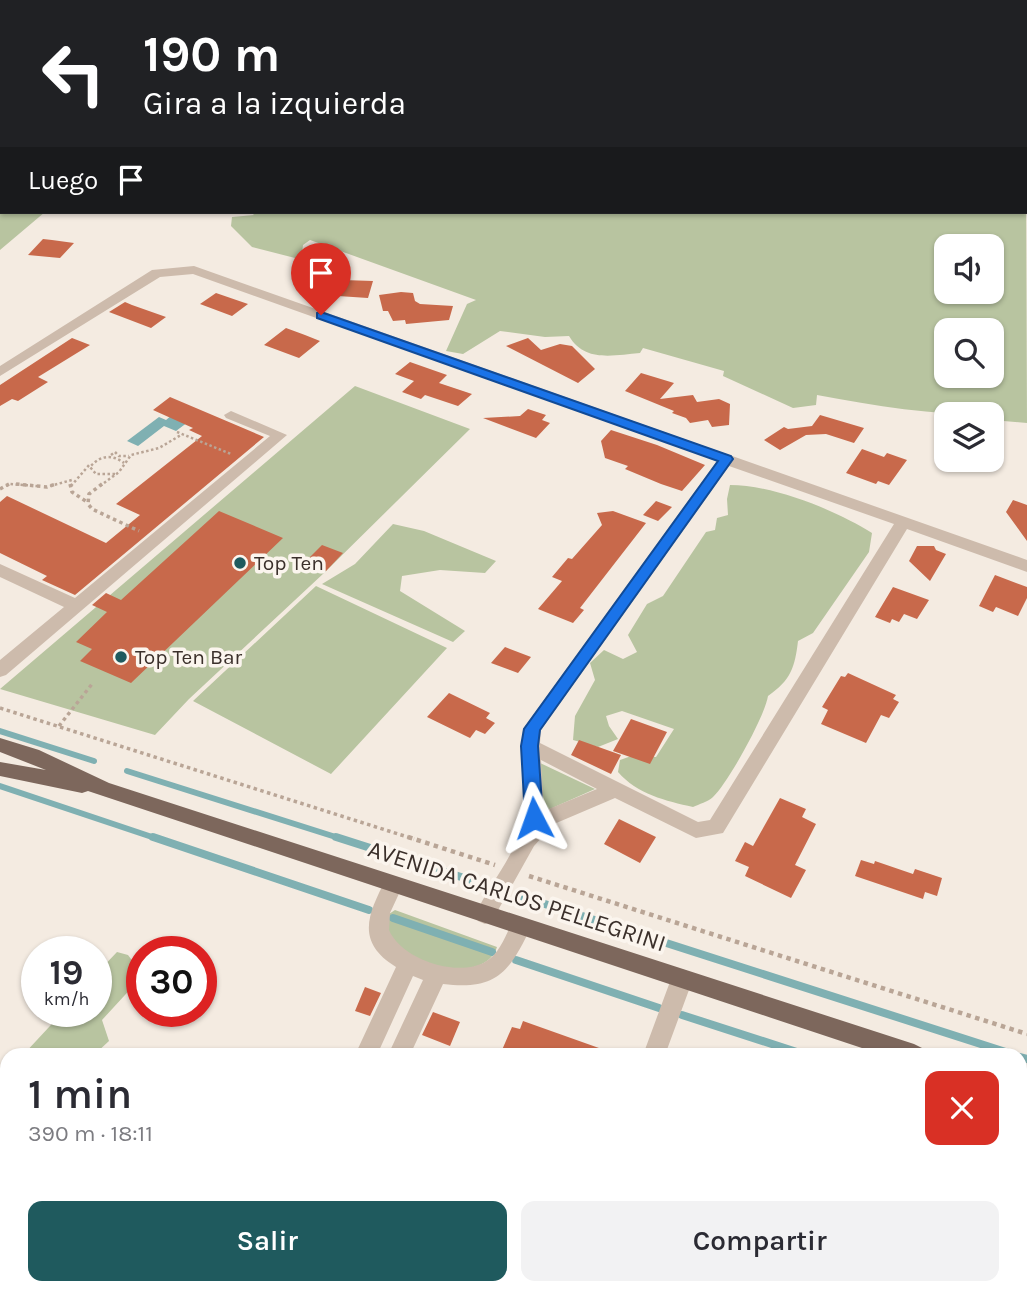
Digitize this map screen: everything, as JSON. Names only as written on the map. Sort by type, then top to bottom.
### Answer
[{"type":"main road","name":"AVENIDA CARLOS PELLEGRINI","points":[[0,744],[33,755],[102,789]]},
{"type":"main road","name":"AVENIDA CARLOS PELLEGRINI","points":[[0,769],[102,789],[893,1048]]},
{"type":"street","points":[[0,372],[157,273],[194,270],[1027,566]]},
{"type":"street","points":[[0,670],[280,435],[231,415]]},
{"type":"street","points":[[485,915],[524,843],[534,818],[529,746],[532,729],[726,459]]},
{"type":"street","points":[[529,746],[696,830],[716,827],[903,522]]},
{"type":"street","points":[[0,570],[78,606]]},
{"type":"street","points":[[524,843],[547,818],[617,789]]},
{"type":"street","points":[[393,885],[380,914],[377,929],[391,953],[408,964],[437,974],[479,974],[492,969],[502,960],[520,927]]},
{"type":"street","points":[[369,1048],[408,964]]},
{"type":"street","points":[[402,1048],[437,974]]},
{"type":"street","points":[[657,1048],[682,979]]},
{"type":"path","points":[[177,432],[250,461]]},
{"type":"path","points":[[0,489],[10,484],[39,488],[72,480],[97,459],[159,448],[181,435]]},
{"type":"path","points":[[82,497],[89,496],[117,473],[131,455]]},
{"type":"path","points":[[118,457],[124,464]]},
{"type":"path","points":[[90,469],[92,463]]},
{"type":"path","points":[[83,470],[90,469],[96,474],[105,475],[117,473]]},
{"type":"path","points":[[105,475],[106,480]]},
{"type":"path","points":[[72,480],[72,492],[82,497],[98,513],[157,539]]},
{"type":"path","points":[[88,504],[89,496]]},
{"type":"path","points":[[59,726],[92,684]]},
{"type":"green space","points":[[0,214],[43,214],[0,250]]},
{"type":"green space","points":[[253,214],[1026,214],[1027,423],[1004,421],[1004,402],[934,402],[934,412],[817,395],[816,405],[793,408],[723,376],[724,371],[643,348],[640,353],[610,356],[592,354],[576,345],[569,336],[545,337],[500,331],[463,354],[446,351],[467,304],[476,300],[310,240],[303,245],[302,253],[295,258],[252,247],[231,226],[232,217]]},
{"type":"green space","name":"Top Ten","points":[[355,386],[470,429],[324,573],[189,699],[155,735],[0,689]]},
{"type":"green space","points":[[730,485],[766,489],[804,500],[872,533],[869,552],[813,633],[798,641],[787,678],[768,696],[753,733],[728,778],[711,799],[693,807],[643,791],[618,772],[620,760],[634,755],[656,757],[674,729],[622,711],[606,716],[618,739],[598,747],[573,740],[575,716],[595,680],[590,663],[604,650],[623,659],[637,652],[628,635],[647,604],[663,596],[706,532],[715,530],[717,518],[728,515]]},
{"type":"green space","points":[[393,524],[424,531],[496,561],[485,573],[440,570],[402,576],[400,591],[465,631],[453,642],[322,584],[355,564]]},
{"type":"green space","points":[[316,586],[447,648],[331,774],[193,701]]},
{"type":"green space","points":[[538,762],[595,789],[541,813]]},
{"type":"green space","points":[[395,910],[497,947],[491,957],[469,968],[442,968],[416,960],[398,947],[387,934],[389,914]]},
{"type":"green space","points":[[117,952],[126,954],[126,994],[112,1009],[112,957]]},
{"type":"green space","points":[[49,1027],[104,1027],[109,1041],[101,1048],[30,1048]]},
{"type":"water","points":[[172,415],[188,422],[176,431],[164,426],[138,446],[127,441],[159,417],[166,420]]},
{"type":"building","points":[[43,239],[74,243],[60,258],[28,255]]},
{"type":"building","points":[[343,280],[373,281],[368,298],[338,296]]},
{"type":"building","points":[[216,293],[248,304],[232,316],[200,304]]},
{"type":"building","points":[[413,293],[415,301],[420,304],[453,306],[449,320],[406,324],[405,320],[393,321],[388,311],[383,311],[379,295]]},
{"type":"building","points":[[125,302],[166,317],[151,328],[109,312]]},
{"type":"building","points":[[286,328],[320,341],[299,358],[264,345]]},
{"type":"building","points":[[72,338],[90,345],[38,377],[48,382],[18,401],[12,399],[0,406],[0,385]]},
{"type":"building","points":[[528,338],[541,350],[560,344],[572,346],[595,369],[578,383],[506,346]]},
{"type":"building","points":[[410,362],[447,375],[439,383],[472,394],[458,406],[425,395],[421,399],[402,392],[414,381],[395,374]]},
{"type":"building","points":[[641,373],[674,383],[660,399],[693,395],[697,402],[719,399],[730,404],[729,425],[712,427],[708,420],[690,423],[686,418],[672,413],[674,411],[625,391]]},
{"type":"building","points":[[170,397],[264,437],[75,595],[42,580],[47,576],[0,553],[0,502],[7,496],[106,543],[140,515],[116,504],[202,436],[189,430],[193,428],[153,410]]},
{"type":"building","points":[[528,409],[546,415],[542,420],[550,423],[536,438],[483,418],[520,416]]},
{"type":"building","points":[[820,415],[864,428],[854,443],[826,434],[806,435],[780,450],[764,440],[784,427],[788,429],[812,426]]},
{"type":"building","points":[[611,430],[705,465],[682,491],[661,484],[625,469],[628,466],[605,458],[601,441]]},
{"type":"building","points":[[862,449],[884,457],[887,453],[907,460],[889,485],[878,481],[876,484],[846,473]]},
{"type":"building","points":[[1013,500],[1027,505],[1027,541],[1006,512]]},
{"type":"building","points":[[656,501],[672,507],[658,521],[643,515]]},
{"type":"building","points":[[219,511],[283,538],[131,683],[80,661],[92,649],[76,642],[107,612],[92,605],[106,593],[121,600]]},
{"type":"building","points":[[613,511],[646,523],[580,608],[584,610],[573,623],[538,609],[562,581],[552,577],[602,525],[597,513]]},
{"type":"building","points":[[322,545],[343,553],[326,571],[305,562]]},
{"type":"building","points":[[917,546],[934,546],[936,550],[946,554],[930,581],[909,561]]},
{"type":"building","points":[[995,575],[1027,587],[1027,598],[1018,616],[996,607],[993,612],[979,606]]},
{"type":"building","points":[[893,587],[929,600],[917,619],[904,614],[899,622],[892,619],[890,623],[875,617]]},
{"type":"building","points":[[505,647],[531,657],[518,673],[491,663]]},
{"type":"building","points":[[848,673],[896,695],[893,699],[899,702],[889,718],[881,715],[866,743],[821,724],[828,710],[822,707],[841,676],[845,677]]},
{"type":"building","points":[[449,693],[490,713],[486,718],[495,723],[485,734],[476,730],[470,738],[427,717]]},
{"type":"building","points":[[631,719],[667,732],[650,764],[613,751]]},
{"type":"building","points":[[579,740],[621,755],[611,774],[571,755]]},
{"type":"building","points":[[780,798],[806,809],[802,817],[816,824],[795,865],[806,870],[791,898],[745,876],[749,867],[735,861],[745,842],[753,846]]},
{"type":"building","points":[[619,819],[656,837],[640,863],[604,844]]},
{"type":"building","points":[[861,860],[874,864],[875,861],[913,874],[915,869],[942,878],[937,896],[925,892],[923,899],[855,876]]},
{"type":"building","points":[[365,987],[381,993],[370,1016],[355,1011]]},
{"type":"building","points":[[433,1012],[460,1022],[450,1046],[422,1035]]},
{"type":"building","points":[[523,1021],[599,1048],[503,1048],[512,1027],[520,1029]]},
{"type":"waterway","points":[[0,731],[94,761]]},
{"type":"waterway","points":[[127,771],[342,839]]},
{"type":"waterway","points":[[0,786],[158,839]]},
{"type":"waterway","points":[[153,837],[369,910]]},
{"type":"waterway","points":[[336,837],[486,885]]},
{"type":"waterway","points":[[523,897],[993,1048]]},
{"type":"waterway","points":[[393,918],[492,952]]},
{"type":"waterway","points":[[516,960],[659,1008]]},
{"type":"waterway","points":[[682,1015],[784,1048]]},
{"type":"place","name":"Top Ten","points":[[240,563]]},
{"type":"place","name":"Top Ten Bar","points":[[121,657]]},
{"type":"route","points":[[321,315],[726,459],[532,729],[529,746],[534,818]]}]
